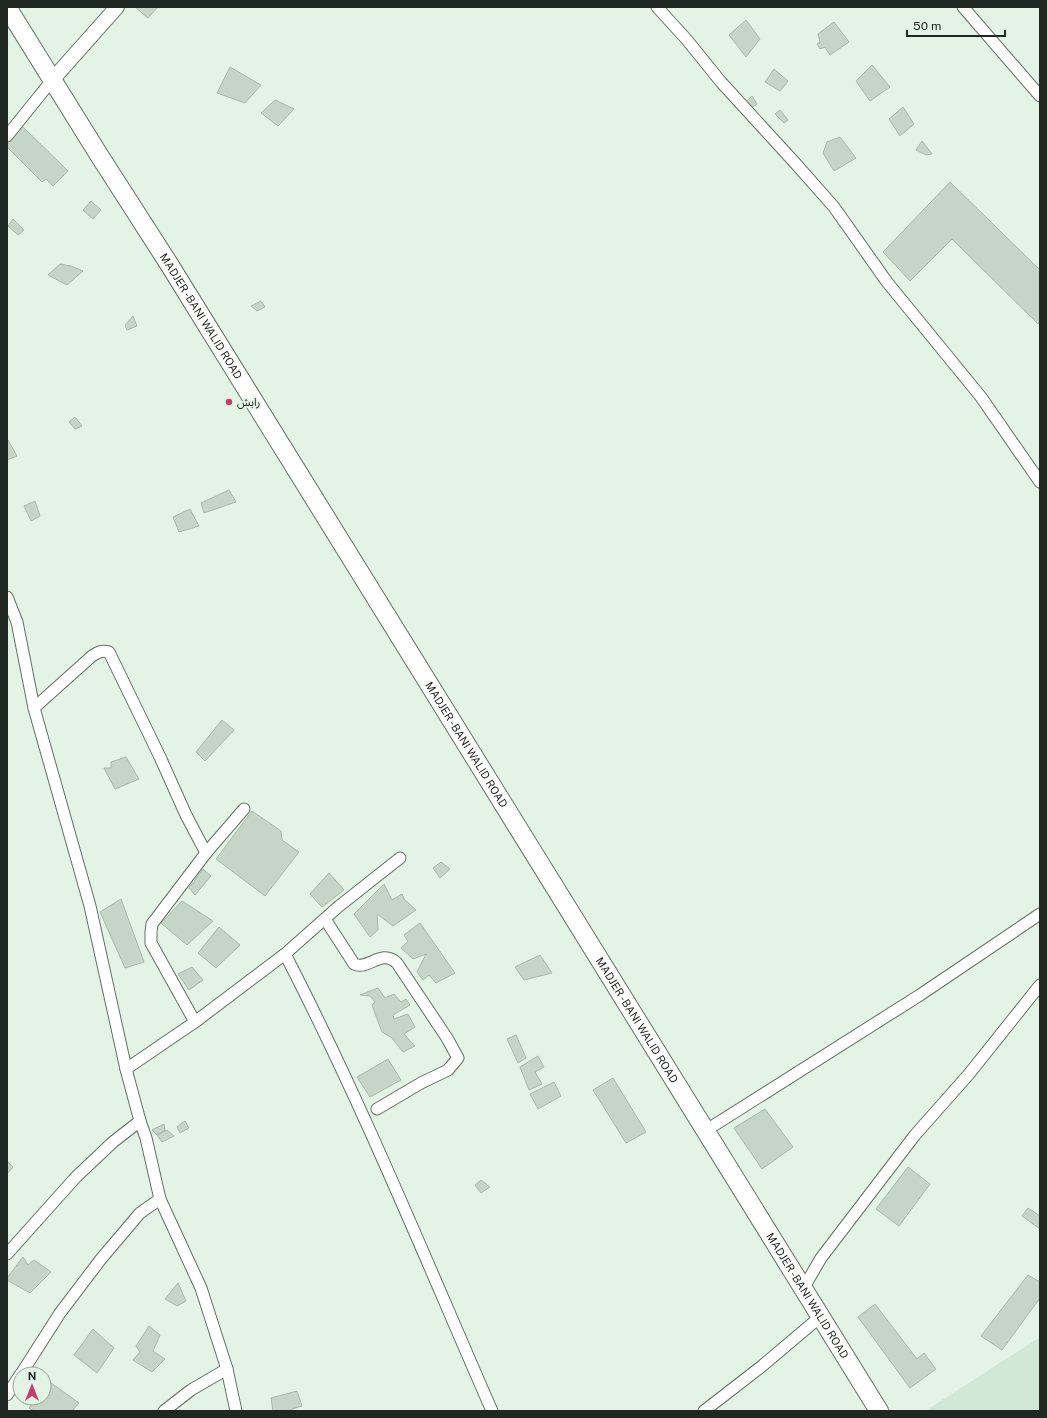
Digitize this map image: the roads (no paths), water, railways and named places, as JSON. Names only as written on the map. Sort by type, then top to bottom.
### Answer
[{"type":"highway","name":"MADJER -BANI WALID ROAD","points":[[7,7],[169,264],[527,840],[879,1411]]},
{"type":"street","points":[[7,136],[52,79],[117,7]]},
{"type":"street","points":[[657,7],[687,40],[721,82],[834,207],[887,282],[982,397],[1040,482]]},
{"type":"street","points":[[963,7],[1040,96]]},
{"type":"street","points":[[7,597],[17,622],[34,708],[90,906],[126,1069],[146,1138],[160,1199],[201,1288],[227,1369],[236,1411]]},
{"type":"street","points":[[34,708],[92,656],[98,652],[109,652],[160,757],[186,815],[206,853]]},
{"type":"street","points":[[195,1022],[151,943],[152,924],[206,853],[244,809]]},
{"type":"street","points":[[126,1069],[195,1022],[285,954],[325,919],[400,858]]},
{"type":"street","points":[[705,1131],[920,995],[1040,914]]},
{"type":"street","points":[[325,919],[354,964],[358,966],[387,957],[392,958],[397,962],[447,1038],[458,1058],[448,1070],[421,1083],[377,1109]]},
{"type":"street","points":[[285,954],[310,1002],[369,1128],[492,1411]]},
{"type":"street","points":[[803,1289],[821,1258],[915,1135],[969,1074],[1040,985]]},
{"type":"street","points":[[7,1254],[11,1240],[112,1142],[140,1121]]},
{"type":"street","points":[[25,1366],[60,1313],[101,1259],[140,1212],[160,1199]]},
{"type":"street","points":[[704,1411],[820,1317]]},
{"type":"street","points":[[164,1411],[191,1390],[227,1369]]},
{"type":"place","name":"رابش","points":[[229,402]]}]
